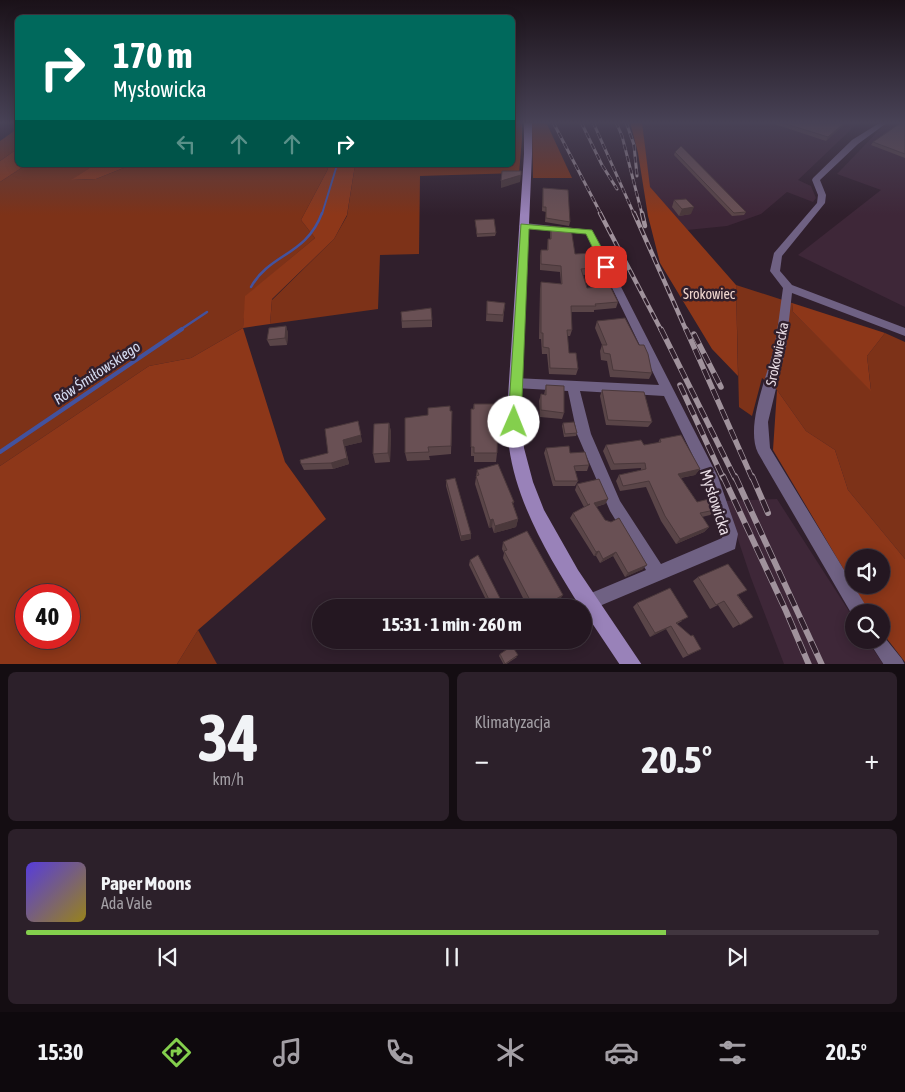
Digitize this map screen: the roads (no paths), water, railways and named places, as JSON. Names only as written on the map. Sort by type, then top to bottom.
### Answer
[{"type":"street","points":[[527,153],[514,432],[516,451],[523,478],[535,509],[554,546],[588,599]]},
{"type":"street","points":[[844,153],[816,180],[822,195],[821,203],[777,255],[775,271],[788,288],[905,332]]},
{"type":"street","name":"Mysłowicka","points":[[524,226],[589,232],[713,482],[730,534],[729,543],[592,601]]},
{"type":"street","name":"Srokowiecka","points":[[788,288],[780,347],[761,422],[763,449],[855,604]]},
{"type":"street","points":[[516,383],[668,391]]},
{"type":"street","points":[[573,386],[584,434],[615,506],[657,573]]},
{"type":"street","points":[[592,605],[632,664]]},
{"type":"street","points":[[884,649],[896,664]]},
{"type":"waterway","name":"Rów Śmiłowskiego","points":[[322,214],[336,167]]},
{"type":"waterway","name":"Rów Śmiłowskiego","points":[[251,287],[268,267],[307,238],[322,213]]},
{"type":"waterway","name":"Rów Śmiłowskiego","points":[[180,330],[207,312]]},
{"type":"waterway","name":"Rów Śmiłowskiego","points":[[0,452],[182,329]]},
{"type":"railway","points":[[569,153],[601,214]]},
{"type":"railway","points":[[596,153],[617,189]]},
{"type":"railway","points":[[607,153],[634,214]]},
{"type":"railway","points":[[626,153],[642,214]]},
{"type":"railway","points":[[635,153],[637,176]]},
{"type":"railway","points":[[600,213],[661,330]]},
{"type":"railway","points":[[634,213],[686,330]]},
{"type":"railway","points":[[642,213],[645,226]]},
{"type":"railway","points":[[661,329],[735,478]]},
{"type":"railway","points":[[686,329],[752,478]]},
{"type":"railway","points":[[694,334],[721,387]]},
{"type":"railway","points":[[680,385],[723,478]]},
{"type":"railway","points":[[723,476],[809,664]]},
{"type":"railway","points":[[735,476],[822,664]]},
{"type":"railway","points":[[752,476],[768,513]]},
{"type":"park label","name":"Srokowiec","points":[[709,294]]}]
